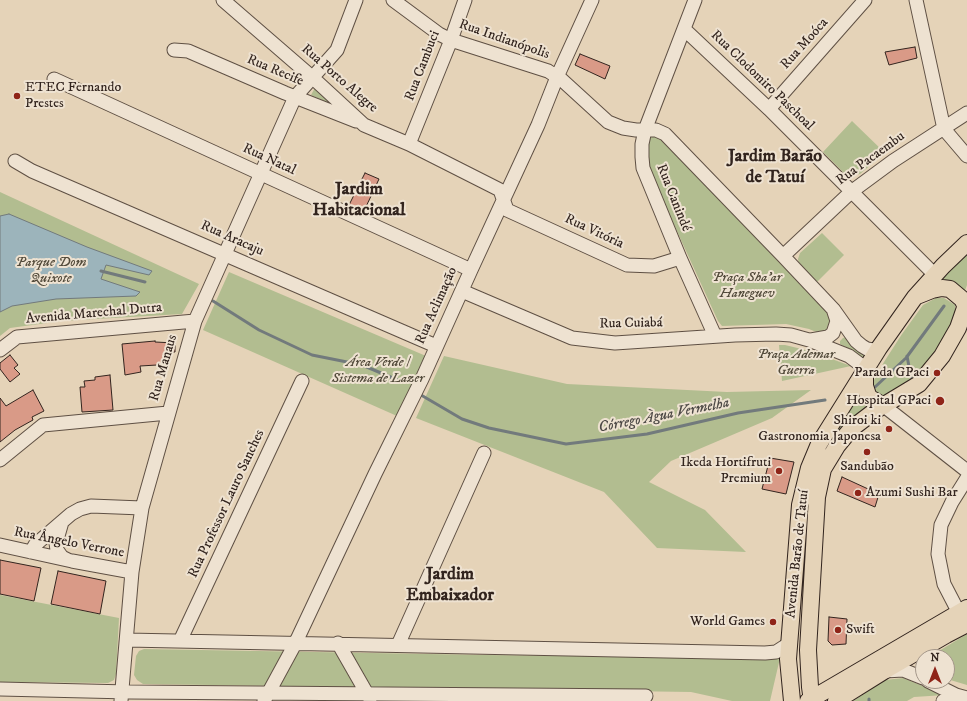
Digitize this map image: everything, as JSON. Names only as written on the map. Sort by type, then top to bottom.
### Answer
[{"type":"main road","name":"Avenida Barão de Tatuí","points":[[792,701],[789,651],[800,505],[809,468],[819,444],[879,348],[915,297],[967,243]]},
{"type":"main road","points":[[915,297],[932,290],[942,288],[950,290],[956,294],[967,306]]},
{"type":"main road","name":"Avenida Barão de Tatuí","points":[[811,700],[808,650],[817,497],[823,469],[851,429],[876,410],[919,384],[942,356],[958,328],[967,306]]},
{"type":"main road","points":[[865,372],[865,386],[868,395],[870,398],[884,406]]},
{"type":"main road","points":[[811,700],[964,615]]},
{"type":"main road","points":[[837,701],[884,671],[946,635],[964,615]]},
{"type":"main road","points":[[780,701],[784,687],[789,651]]},
{"type":"street","name":"Rua Porto Alegre","points":[[223,0],[313,78],[364,125],[409,144],[500,190],[504,201]]},
{"type":"street","name":"Rua Manaus","points":[[121,696],[132,572],[142,508],[195,321],[295,97],[337,50],[356,0]]},
{"type":"street","name":"Rua Indianópolis","points":[[393,0],[439,34],[451,40],[548,71],[557,77],[608,122],[623,128],[656,130],[665,134],[834,310],[856,341],[862,346],[873,350],[879,348]]},
{"type":"street","name":"Rua Cambuci","points":[[409,144],[451,40],[465,0]]},
{"type":"street","name":"Rua Aclimação","points":[[266,697],[295,644],[375,474],[422,379],[504,201],[592,0]]},
{"type":"street","name":"Rua Canindé","points":[[694,0],[645,130],[642,144],[642,157],[643,168],[680,258],[715,336]]},
{"type":"street","name":"Rua Moóca","points":[[769,109],[865,0]]},
{"type":"street","points":[[916,0],[944,129],[967,156]]},
{"type":"street","name":"Rua Clodomiro Paschoal","points":[[684,29],[769,109],[935,275]]},
{"type":"street","name":"Rua Recife","points":[[174,50],[188,51],[364,125]]},
{"type":"street","name":"Rua Natal","points":[[54,79],[471,270]]},
{"type":"street","name":"Rua Pacaembu","points":[[783,256],[851,192],[893,161],[967,114]]},
{"type":"street","name":"Rua Aracaju","points":[[15,161],[32,171],[225,253],[436,346]]},
{"type":"street","name":"Rua Vitória","points":[[504,201],[507,210],[627,265],[654,266],[680,258]]},
{"type":"street","name":"Rua Cuiabá","points":[[462,291],[572,338],[615,343],[715,336],[776,334],[809,340],[849,356],[861,365],[865,372]]},
{"type":"street","name":"Rua Cuiabá","points":[[809,340],[828,337],[833,333],[837,321],[834,310]]},
{"type":"street","name":"Avenida Marechal Dutra","points":[[0,350],[17,337],[195,321]]},
{"type":"street","name":"Rua Professor Lauro Sanches","points":[[180,641],[302,381]]},
{"type":"street","points":[[884,406],[967,471]]},
{"type":"street","points":[[0,460],[43,425],[168,413]]},
{"type":"street","points":[[398,645],[484,453]]},
{"type":"street","points":[[964,615],[944,584],[938,554],[940,525],[967,478]]},
{"type":"street","points":[[31,552],[35,544],[80,509],[91,506],[142,508]]},
{"type":"street","points":[[62,522],[56,543],[57,550],[62,557],[72,561]]},
{"type":"street","name":"Rua Ângelo Verrone","points":[[0,545],[72,561],[132,572]]},
{"type":"street","points":[[127,640],[295,644],[338,643],[765,653],[789,651]]},
{"type":"street","points":[[338,643],[369,697]]},
{"type":"street","points":[[884,671],[903,670],[915,675]]},
{"type":"street","points":[[944,689],[967,699]]},
{"type":"street","points":[[6,693],[121,696],[513,699],[646,696]]},
{"type":"street","points":[[943,701],[967,699]]},
{"type":"green space","points":[[317,84],[341,109],[311,95]]},
{"type":"green space","points":[[852,121],[885,153],[860,174],[852,176],[845,174],[823,152]]},
{"type":"green space","name":"Praça Sha'ar Haneguev","points":[[653,135],[657,135],[831,316],[829,331],[821,334],[809,329],[786,324],[722,326],[718,321],[649,170],[648,141]]},
{"type":"green space","name":"Parque Dom Quixote","points":[[0,192],[199,284],[182,314],[62,321],[10,328],[0,336]]},
{"type":"green space","points":[[822,233],[844,255],[816,283],[799,266],[798,259],[800,253]]},
{"type":"green space","points":[[967,249],[967,285],[963,296],[932,285]]},
{"type":"green space","name":"Área Verde / Sistema de Lazer","points":[[229,272],[426,356],[397,416],[203,330]]},
{"type":"green space","points":[[936,298],[944,298],[955,305],[956,316],[945,343],[912,382],[882,397],[873,392],[873,382],[902,334],[923,305]]},
{"type":"green space","points":[[846,337],[866,354],[868,359],[861,359],[853,351],[840,344],[840,341]]},
{"type":"green space","name":"Praça Ademar Guerra","points":[[779,345],[810,351],[851,366],[782,381]]},
{"type":"green space","points":[[444,356],[567,384],[727,392],[811,390],[772,418],[671,461],[649,482],[705,510],[746,552],[657,548],[604,492],[416,418]]},
{"type":"green space","points":[[859,392],[874,405],[833,443],[829,440]]},
{"type":"green space","points":[[0,595],[119,618],[116,674],[114,680],[108,683],[0,682]]},
{"type":"green space","points":[[967,634],[967,685],[955,681],[955,649],[942,649]]},
{"type":"green space","points":[[144,649],[780,658],[770,701],[732,701],[691,692],[143,684],[137,680],[134,675],[136,656],[139,651]]},
{"type":"green space","points":[[903,678],[915,683],[915,689],[930,689],[945,695],[914,697],[907,701],[853,701],[885,680]]},
{"type":"water","points":[[9,214],[87,247],[152,271],[149,275],[106,265],[101,279],[140,292],[136,296],[56,299],[12,306],[0,312],[0,216]]},
{"type":"building","points":[[915,47],[917,58],[889,65],[885,52]]},
{"type":"building","points":[[580,54],[610,66],[605,79],[575,65]]},
{"type":"building","points":[[365,173],[379,179],[364,211],[349,205]]},
{"type":"building","points":[[155,341],[175,343],[175,352],[169,352],[168,366],[140,366],[141,372],[125,375],[122,344]]},
{"type":"building","points":[[10,355],[18,365],[14,368],[20,374],[10,382],[0,369],[0,363]]},
{"type":"building","points":[[110,375],[113,410],[82,412],[80,387],[85,387],[84,381],[95,380],[95,377]]},
{"type":"building","points":[[33,390],[44,411],[32,417],[33,420],[15,430],[0,442],[0,398],[6,406]]},
{"type":"building","name":"Ikeda Hortifruti Premium","points":[[770,458],[794,462],[786,494],[762,489]]},
{"type":"building","name":"Azumi Sushi Bar","points":[[842,477],[879,494],[875,507],[837,491]]},
{"type":"building","points":[[0,560],[41,568],[34,601],[0,594]]},
{"type":"building","points":[[58,571],[106,581],[100,614],[51,604]]},
{"type":"building","name":"Swift","points":[[829,617],[847,619],[846,644],[832,645],[828,641]]},
{"type":"waterway","name":"Córrego Àgua Vermelha","points":[[101,271],[145,282]]},
{"type":"waterway","name":"Córrego Àgua Vermelha","points":[[213,301],[259,330],[312,355],[362,365],[400,381]]},
{"type":"waterway","name":"Córrego Àgua Vermelha","points":[[875,387],[906,358],[944,306]]},
{"type":"waterway","points":[[907,356],[911,377]]},
{"type":"waterway","name":"Córrego Àgua Vermelha","points":[[421,395],[462,419],[489,428],[566,444],[647,434],[738,413],[825,400]]},
{"type":"place","name":"ETEC Fernando Prestes","points":[[17,96]]},
{"type":"place","name":"Parada GPaci","points":[[937,373]]},
{"type":"place","name":"Hospital GPaci","points":[[940,401]]},
{"type":"place","name":"Shiroi ki Gastronomia Japonesa","points":[[889,429]]},
{"type":"place","name":"Sandubão","points":[[867,452]]},
{"type":"place","name":"Ikeda Hortifruti Premium","points":[[779,471]]},
{"type":"place","name":"Azumi Sushi Bar","points":[[858,493]]},
{"type":"place","name":"World Games","points":[[773,622]]},
{"type":"place","name":"Swift","points":[[838,630]]},
{"type":"district","name":"Jardim Barão de Tatuí","points":[[775,167]]},
{"type":"district","name":"Jardim Habitacional","points":[[359,200]]},
{"type":"district","name":"Jardim Embaixador","points":[[450,585]]}]
